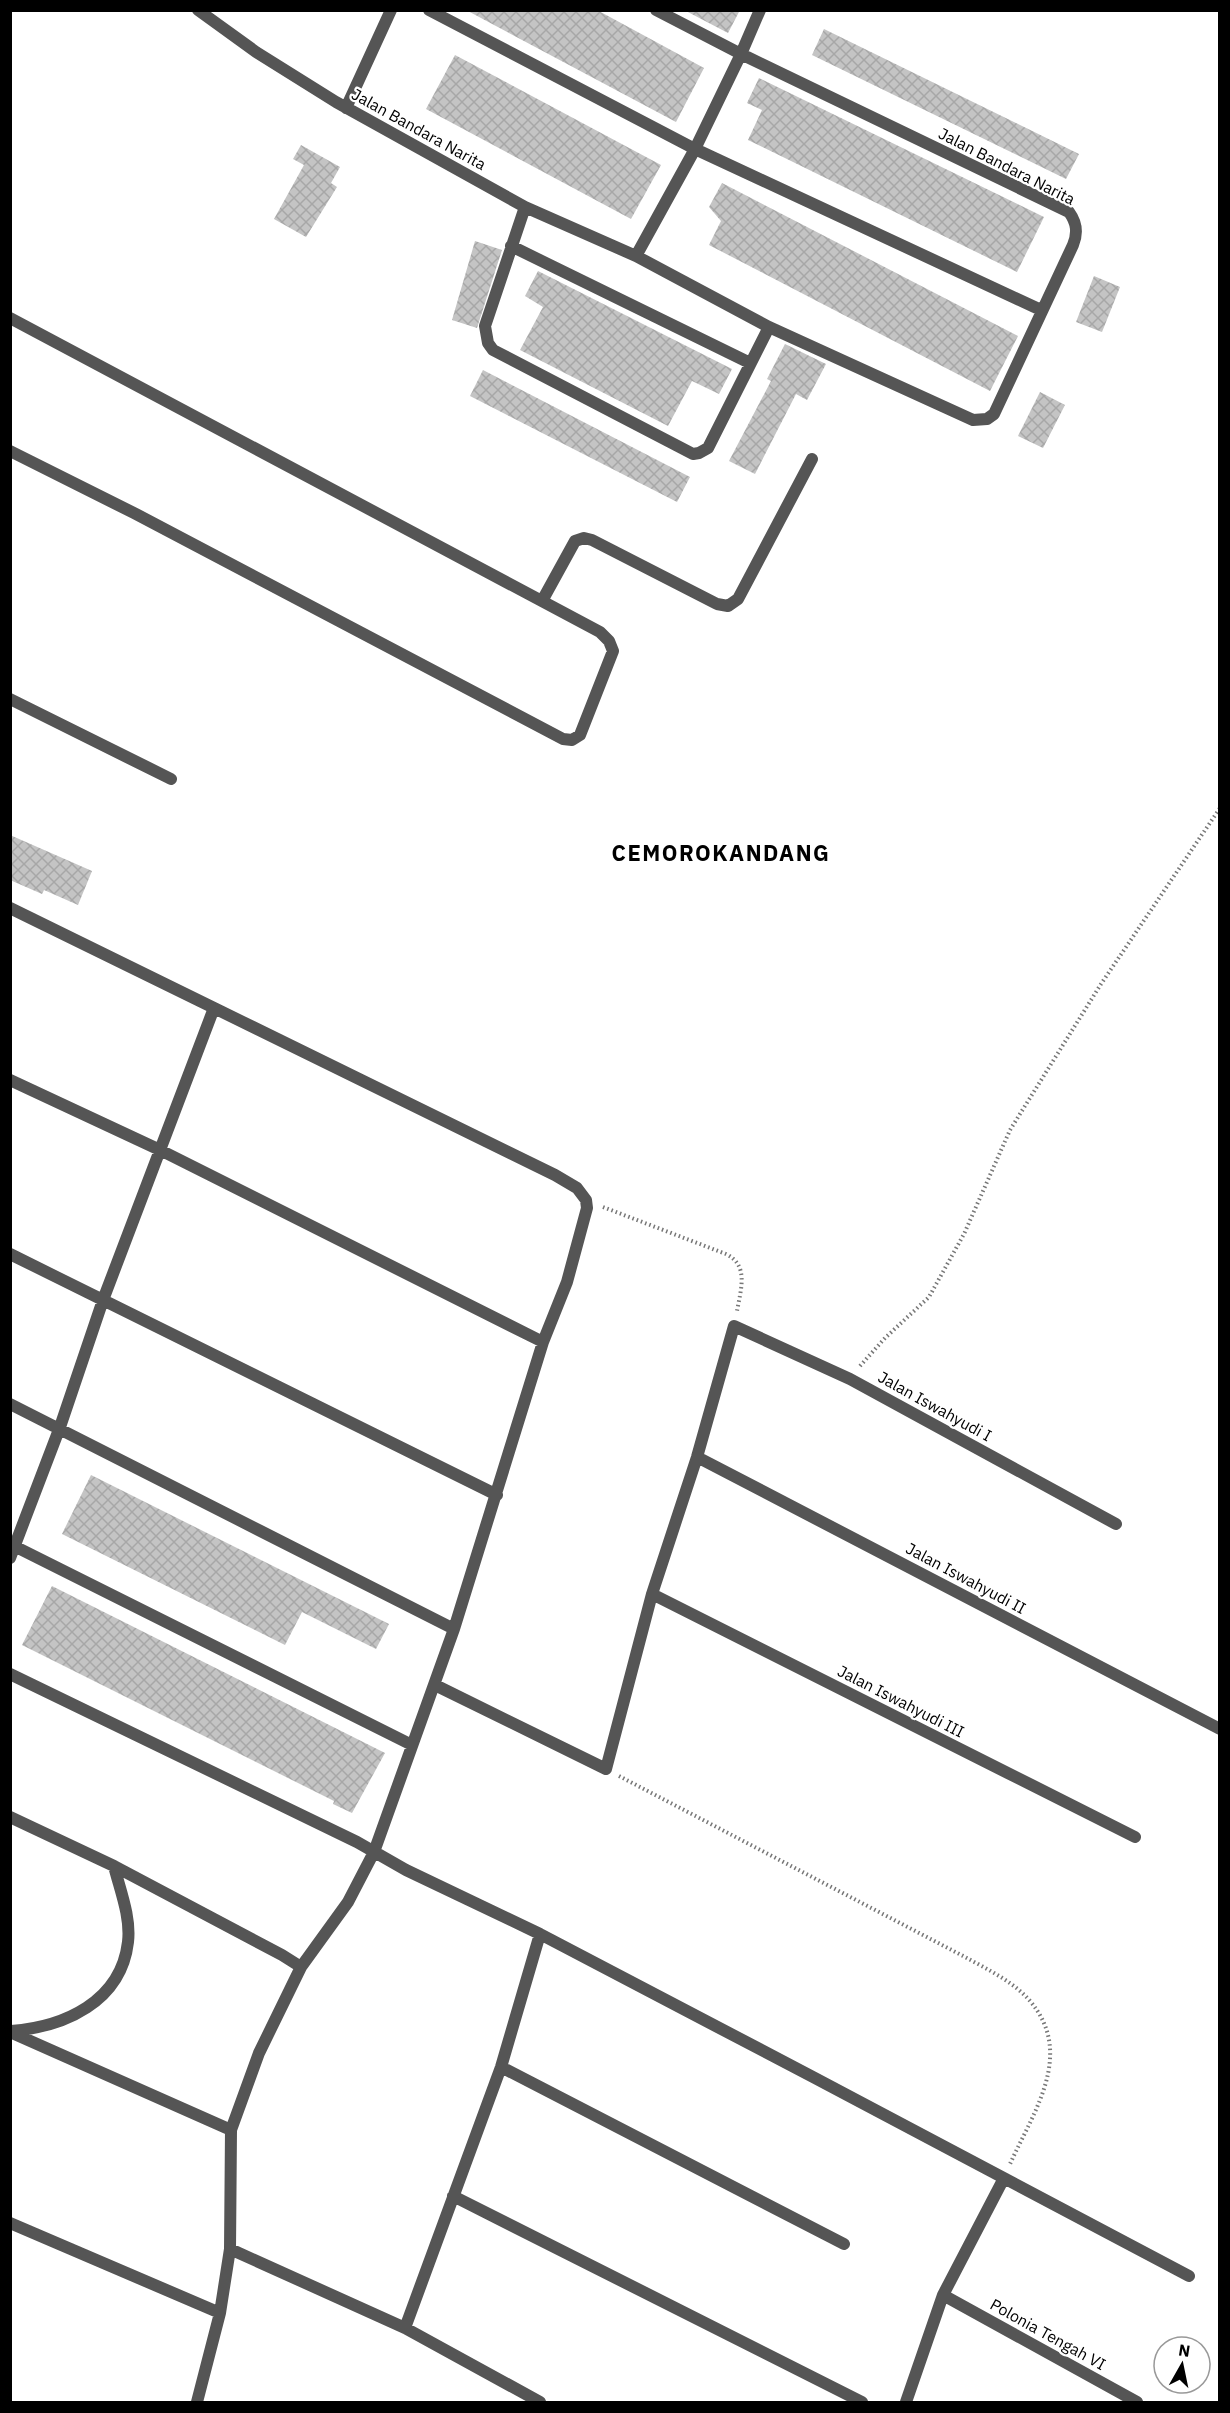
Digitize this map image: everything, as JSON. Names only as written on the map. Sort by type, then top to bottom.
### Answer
[{"type":"street","name":"Jalan Bandara Narita","points":[[198,10],[283,69],[341,105],[525,207],[636,256],[769,327],[962,415],[980,421],[994,414],[1075,239],[1077,229],[1074,218],[1069,212],[741,54]]},
{"type":"street","points":[[341,105],[391,10]]},
{"type":"street","points":[[429,10],[695,148],[1041,310]]},
{"type":"street","points":[[656,10],[741,54]]},
{"type":"street","points":[[636,256],[695,148],[741,54],[759,10]]},
{"type":"street","points":[[525,207],[485,326],[488,343],[493,350],[693,454],[703,452],[708,448],[769,327]]},
{"type":"street","points":[[512,246],[750,363]]},
{"type":"street","points":[[10,318],[600,633],[609,641],[613,651],[580,735],[572,740],[562,739],[134,513],[10,451]]},
{"type":"street","points":[[542,601],[575,541],[584,538],[717,604],[728,606],[738,599],[812,459]]},
{"type":"street","points":[[10,699],[171,779]]},
{"type":"street","points":[[10,908],[555,1175],[577,1188],[586,1200],[585,1223],[573,1263],[543,1342],[454,1629],[374,1852],[348,1902],[301,1967],[259,2053],[231,2130],[230,2249],[220,2313],[201,2401]]},
{"type":"street","points":[[214,1008],[103,1300],[60,1428],[12,1550],[412,1745]]},
{"type":"street","points":[[10,1080],[160,1150],[543,1342]]},
{"type":"street","points":[[10,1254],[497,1495]]},
{"type":"street","points":[[435,1685],[606,1769],[652,1594],[697,1456],[734,1326]]},
{"type":"street","name":"Jalan Iswahyudi I","points":[[734,1326],[850,1379],[1116,1524]]},
{"type":"street","points":[[10,1404],[454,1629]]},
{"type":"street","name":"Jalan Iswahyudi II","points":[[697,1456],[1220,1729]]},
{"type":"street","name":"Jalan Iswahyudi III","points":[[652,1594],[1135,1837]]},
{"type":"street","points":[[10,1674],[540,1934],[1189,2276]]},
{"type":"street","points":[[10,1817],[114,1866],[301,1967]]},
{"type":"street","points":[[10,2032],[36,2030],[61,2022],[90,2007],[103,1997],[116,1978],[128,1941],[127,1922],[114,1866]]},
{"type":"street","points":[[405,2328],[501,2067],[540,1934]]},
{"type":"street","points":[[10,2032],[231,2130]]},
{"type":"street","points":[[501,2067],[844,2244]]},
{"type":"street","points":[[906,2403],[943,2295],[1004,2178]]},
{"type":"street","points":[[453,2196],[862,2403]]},
{"type":"street","points":[[10,2223],[220,2313]]},
{"type":"street","points":[[230,2249],[405,2328],[540,2403]]},
{"type":"street","name":"Polonia Tengah VI","points":[[943,2295],[1137,2403]]},
{"type":"path","points":[[850,1379],[870,1353],[929,1298],[964,1234],[1010,1130],[1101,984],[1220,807]]},
{"type":"path","points":[[586,1200],[726,1254],[737,1261],[742,1277],[734,1326]]},
{"type":"path","points":[[606,1769],[965,1957],[1002,1978],[1030,2000],[1045,2024],[1052,2054],[1048,2079],[1004,2178]]},
{"type":"building","points":[[466,10],[597,10],[704,68],[676,122]]},
{"type":"building","points":[[684,10],[740,10],[728,33]]},
{"type":"building","points":[[824,29],[1079,154],[1066,179],[812,55]]},
{"type":"building","points":[[455,55],[661,165],[631,219],[426,109]]},
{"type":"building","points":[[759,78],[1044,217],[1017,272],[748,140],[762,110],[747,103]]},
{"type":"building","points":[[301,145],[340,167],[331,183],[337,187],[306,237],[274,219],[304,165],[293,159]]},
{"type":"building","points":[[722,183],[1018,336],[990,391],[709,245],[721,221],[709,207]]},
{"type":"building","points":[[475,241],[502,250],[477,328],[452,320]]},
{"type":"building","points":[[538,271],[732,369],[719,394],[692,381],[668,426],[520,350],[543,307],[525,296]]},
{"type":"building","points":[[1094,276],[1120,287],[1102,332],[1076,322]]},
{"type":"building","points":[[785,344],[826,364],[807,400],[796,394],[755,474],[729,461],[771,381],[767,379]]},
{"type":"building","points":[[483,370],[690,477],[677,502],[470,396]]},
{"type":"building","points":[[1040,392],[1065,405],[1043,448],[1018,436]]},
{"type":"building","points":[[10,835],[92,871],[78,905],[44,890],[42,894],[10,880]]},
{"type":"building","points":[[91,1475],[389,1624],[376,1649],[302,1612],[285,1645],[62,1534]]},
{"type":"building","points":[[52,1586],[385,1753],[352,1813],[333,1804],[334,1801],[22,1645]]},
{"type":"district","name":"CEMOROKANDANG","points":[[721,852]]}]
